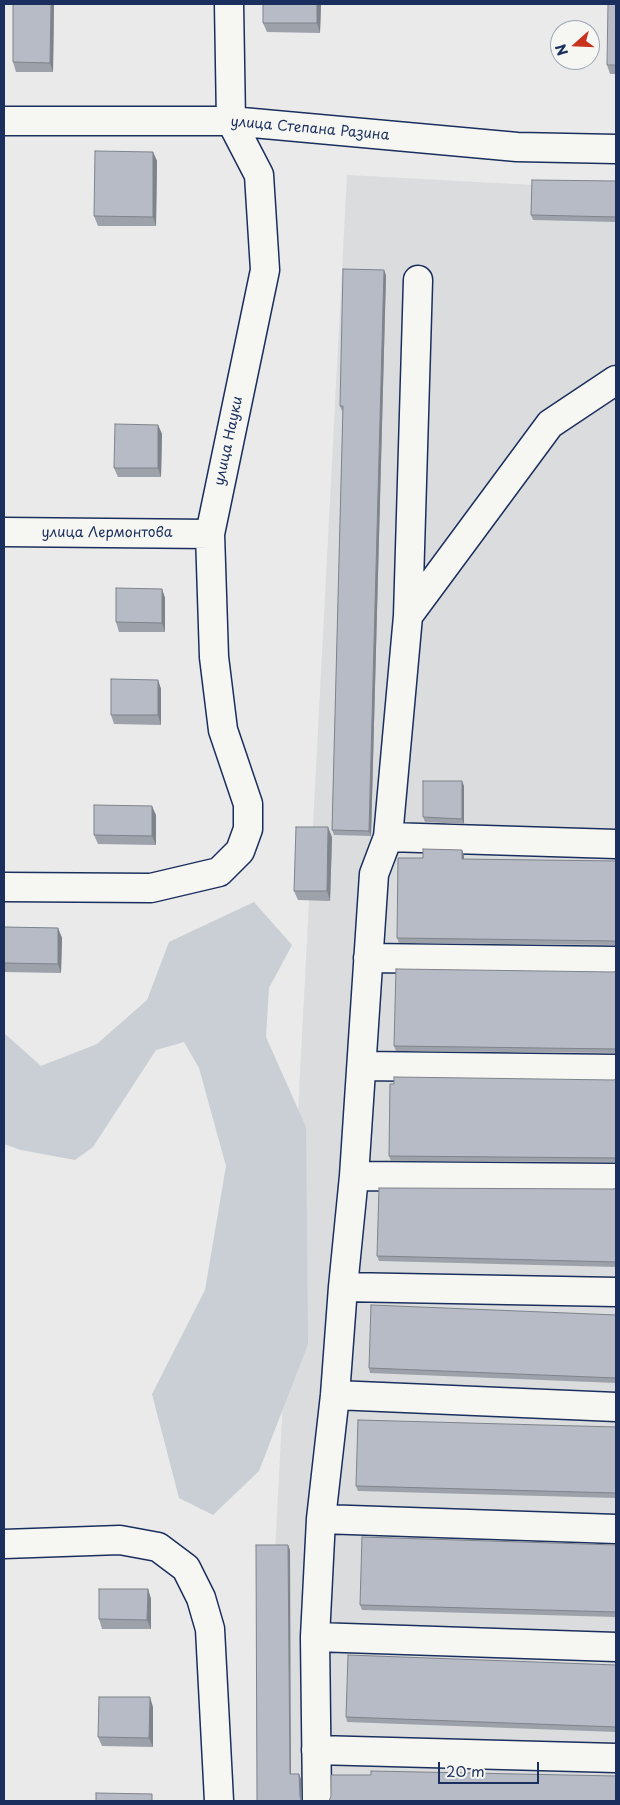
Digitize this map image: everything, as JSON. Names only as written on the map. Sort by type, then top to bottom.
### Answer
[{"type":"street","name":"улица Науки","points":[[4,887],[151,888],[219,872],[240,851],[248,829],[248,804],[223,730],[214,657],[210,534],[265,270],[259,175],[231,121],[229,4]]},
{"type":"street","name":"улица Степана Разина","points":[[4,121],[231,121],[517,147],[616,149]]},
{"type":"street","points":[[317,1801],[314,1637],[321,1519],[335,1395],[354,1176],[374,874],[388,837],[408,616],[418,280]]},
{"type":"street","points":[[408,616],[550,424],[616,380]]},
{"type":"street","name":"улица Лермонтова","points":[[4,532],[210,534]]},
{"type":"street","points":[[388,837],[616,844]]},
{"type":"street","points":[[368,958],[616,961]]},
{"type":"street","points":[[362,1066],[616,1069]]},
{"type":"street","points":[[354,1176],[616,1178]]},
{"type":"street","points":[[343,1287],[616,1292]]},
{"type":"street","points":[[335,1395],[616,1407]]},
{"type":"street","points":[[321,1519],[616,1529]]},
{"type":"street","points":[[4,1544],[120,1540],[158,1547],[186,1568],[201,1598],[210,1629],[219,1801]]},
{"type":"street","points":[[314,1637],[616,1647]]},
{"type":"street","points":[[316,1750],[616,1758]]},
{"type":"shaded area","points":[[347,175],[534,185],[616,186],[616,1801],[262,1801]]},
{"type":"shaded area","points":[[254,902],[292,945],[269,988],[266,1037],[306,1127],[308,1344],[259,1471],[213,1515],[179,1498],[152,1394],[205,1290],[226,1166],[199,1068],[184,1042],[156,1050],[93,1147],[75,1160],[21,1150],[4,1144],[4,1033],[41,1066],[97,1044],[147,1000],[169,942]]},
{"type":"building","points":[[13,4],[51,4],[50,63],[13,62]]},
{"type":"building","points":[[263,4],[317,4],[317,23],[263,23]]},
{"type":"building","points":[[608,4],[616,4],[616,65],[607,65]]},
{"type":"building","points":[[95,151],[153,152],[153,217],[94,216]]},
{"type":"building","points":[[532,180],[616,181],[616,217],[531,215]]},
{"type":"building","points":[[343,269],[384,270],[369,831],[332,830],[343,406],[340,406]]},
{"type":"building","points":[[115,424],[158,425],[158,468],[114,468]]},
{"type":"building","points":[[116,588],[162,589],[162,623],[116,622]]},
{"type":"building","points":[[111,679],[158,680],[158,715],[111,715]]},
{"type":"building","points":[[423,781],[462,781],[462,819],[423,817]]},
{"type":"building","points":[[94,805],[152,806],[152,836],[94,835]]},
{"type":"building","points":[[296,827],[328,827],[327,891],[294,891]]},
{"type":"building","points":[[423,849],[462,850],[462,859],[616,861],[616,941],[397,938],[398,858],[423,858]]},
{"type":"building","points":[[4,927],[58,928],[58,964],[4,963]]},
{"type":"building","points":[[396,969],[616,971],[616,1049],[394,1046]]},
{"type":"building","points":[[394,1077],[616,1079],[616,1158],[389,1156],[390,1084],[394,1084]]},
{"type":"building","points":[[379,1188],[616,1188],[616,1262],[377,1256]]},
{"type":"building","points":[[371,1305],[616,1315],[616,1378],[369,1368]]},
{"type":"building","points":[[358,1420],[616,1427],[616,1493],[356,1486]]},
{"type":"building","points":[[362,1537],[616,1545],[616,1612],[360,1605]]},
{"type":"building","points":[[256,1545],[288,1545],[290,1774],[299,1774],[301,1801],[257,1801]]},
{"type":"building","points":[[99,1589],[148,1589],[147,1620],[99,1619]]},
{"type":"building","points":[[348,1655],[616,1665],[616,1727],[346,1717]]},
{"type":"building","points":[[99,1697],[150,1697],[149,1738],[98,1737]]},
{"type":"building","points":[[371,1771],[616,1776],[616,1801],[329,1801],[331,1796],[331,1775],[371,1775]]},
{"type":"building","points":[[96,1793],[152,1794],[152,1801],[96,1801]]}]
